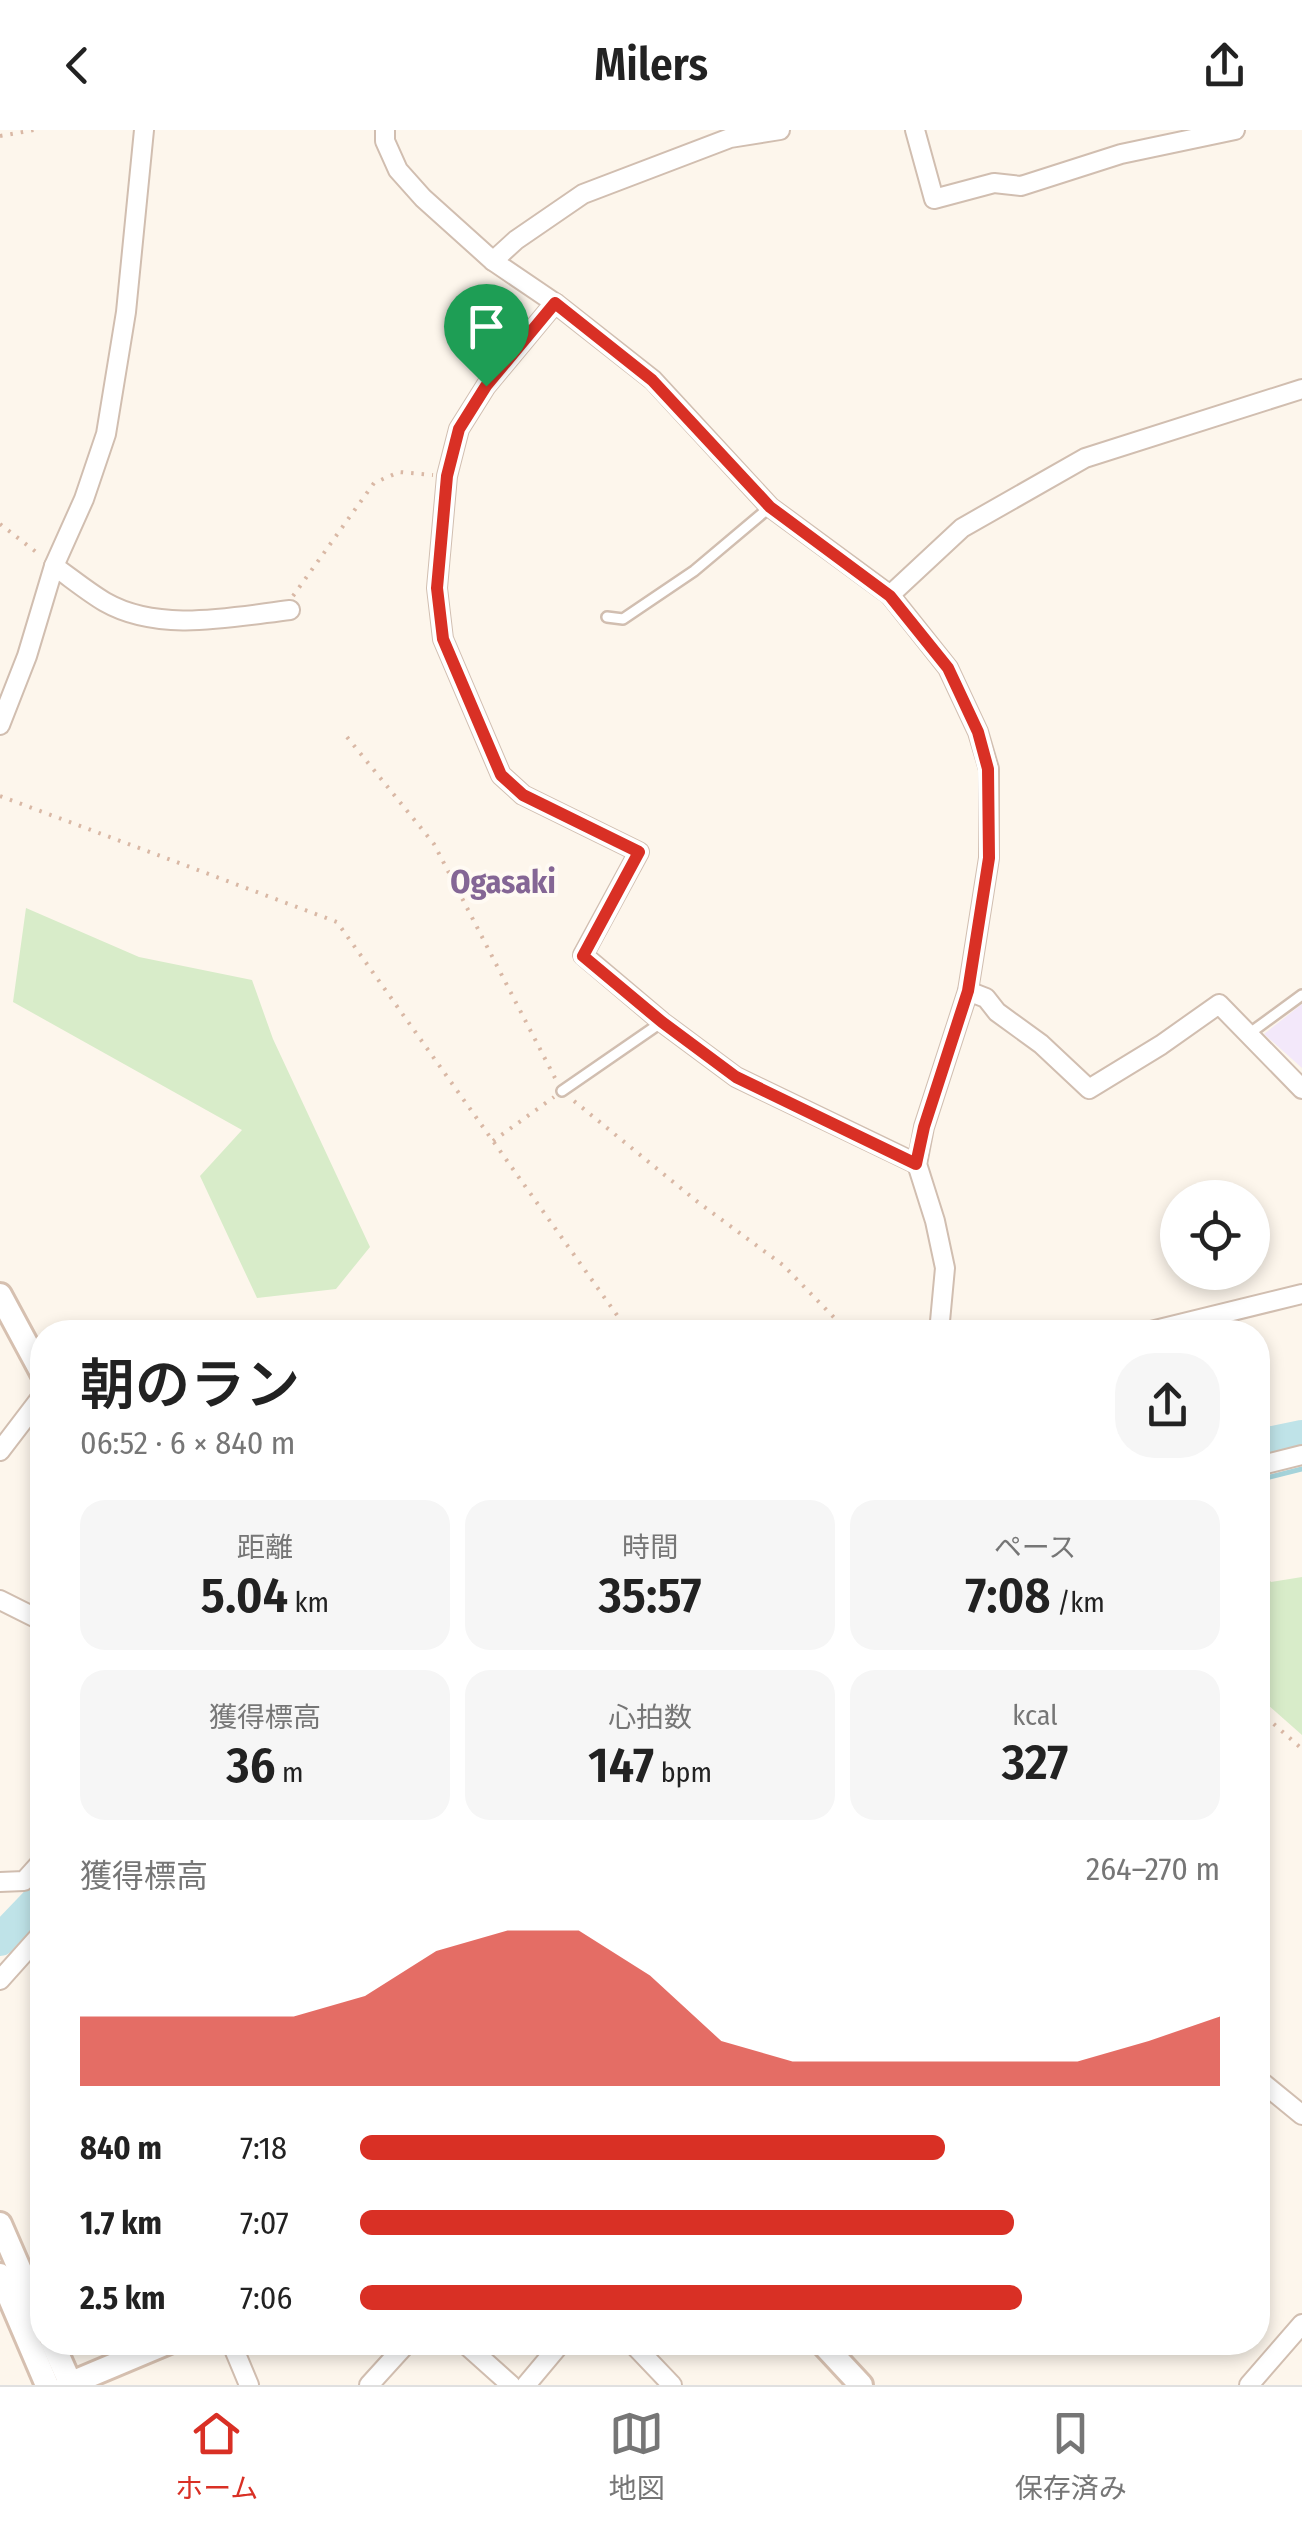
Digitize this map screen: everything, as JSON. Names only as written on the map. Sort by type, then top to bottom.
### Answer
[{"type":"street","points":[[0,725],[27,656],[54,566],[84,499],[106,434],[126,312],[144,130]]},
{"type":"street","points":[[385,130],[385,141],[398,170],[493,261],[555,303],[652,380],[770,507],[890,596],[948,668],[978,732],[988,769],[989,858],[968,991],[916,1164],[945,1268],[940,1320]]},
{"type":"street","points":[[493,261],[583,194],[730,138],[780,130]]},
{"type":"street","points":[[915,130],[934,200],[994,183],[1021,186],[1122,154],[1234,130]]},
{"type":"street","points":[[555,303],[486,386],[459,429],[447,476],[437,588],[443,639],[462,690],[501,775],[523,795],[639,852],[583,956],[736,1077],[916,1164]]},
{"type":"street","points":[[890,596],[962,528],[1086,458],[1302,389]]},
{"type":"street","points":[[54,566],[108,604],[159,619],[220,619],[290,610]]},
{"type":"street","points":[[968,991],[986,998],[997,1012],[1041,1044],[1090,1089],[1219,1004],[1302,1090]]},
{"type":"street","points":[[1196,1320],[1302,1294]]},
{"type":"street","points":[[0,1295],[30,1351]]},
{"type":"street","points":[[0,1451],[30,1412]]},
{"type":"street","points":[[1270,1463],[1302,1455]]},
{"type":"street","points":[[0,1600],[30,1616]]},
{"type":"street","points":[[0,1882],[24,1881],[30,1874]]},
{"type":"street","points":[[0,1980],[30,1946]]},
{"type":"street","points":[[1270,2088],[1302,2116]]},
{"type":"street","points":[[0,2224],[30,2293]]},
{"type":"street","points":[[0,2275],[30,2345]]},
{"type":"street","points":[[1249,2385],[1302,2324]]},
{"type":"street","points":[[34,2355],[47,2385]]},
{"type":"street","points":[[57,2355],[69,2385],[139,2355]]},
{"type":"street","points":[[235,2355],[248,2385]]},
{"type":"street","points":[[369,2385],[396,2355]]},
{"type":"street","points":[[478,2355],[511,2385]]},
{"type":"street","points":[[526,2385],[551,2355]]},
{"type":"street","points":[[643,2355],[672,2385]]},
{"type":"street","points":[[833,2355],[861,2385]]},
{"type":"lane","points":[[607,617],[622,619],[694,571],[770,507]]},
{"type":"lane","points":[[1250,1033],[1302,995]]},
{"type":"lane","points":[[562,1091],[662,1022]]},
{"type":"path","points":[[0,136],[34,130]]},
{"type":"path","points":[[290,610],[293,594],[374,483],[400,472],[447,476]]},
{"type":"path","points":[[0,524],[54,566]]},
{"type":"path","points":[[348,737],[434,844],[562,1091],[698,1203],[784,1265],[837,1320]]},
{"type":"path","points":[[0,796],[337,922],[620,1320]]},
{"type":"path","points":[[493,1142],[562,1091]]},
{"type":"path","points":[[1270,1721],[1302,1749]]},
{"type":"shaded area","points":[[1302,1004],[1302,1068],[1264,1034]]},
{"type":"green space","points":[[26,908],[139,957],[252,980],[273,1039],[370,1247],[336,1289],[257,1298],[200,1176],[242,1130],[13,1002]]},
{"type":"green space","points":[[1302,1577],[1302,1735],[1270,1707],[1270,1581]]},
{"type":"waterway","points":[[1270,1443],[1302,1436]]},
{"type":"waterway","points":[[1270,1477],[1302,1469]]},
{"type":"waterway","points":[[0,1940],[30,1909]]},
{"type":"district","name":"Ogasaki","points":[[503,882]]},
{"type":"route","points":[[555,303],[652,380],[770,507],[890,596],[948,668],[978,732],[988,769],[989,858],[968,991],[916,1164],[736,1077],[583,956],[639,852],[523,795],[501,775],[443,639],[437,588],[447,476],[459,429],[486,386],[555,303]]}]
